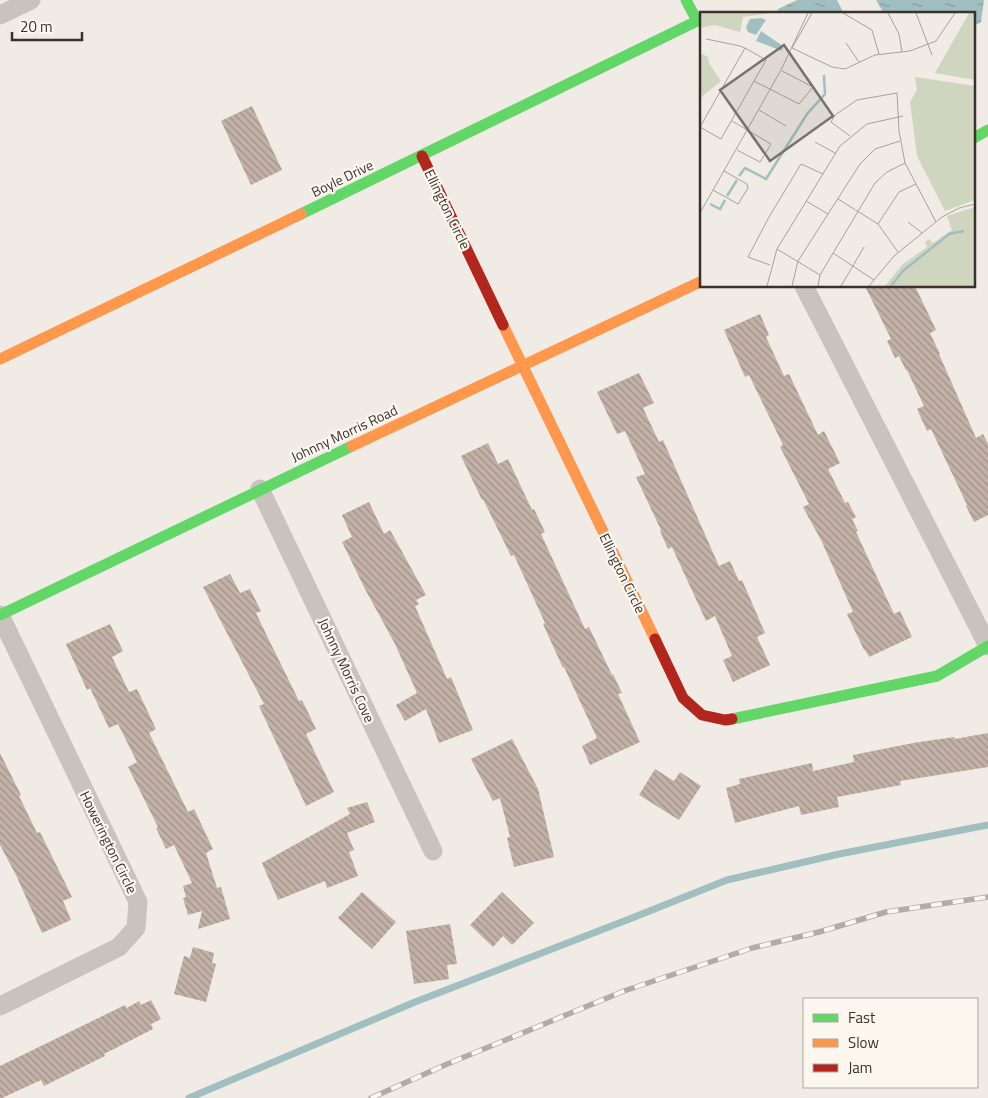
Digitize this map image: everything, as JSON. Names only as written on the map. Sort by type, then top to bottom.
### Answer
[{"type":"street","points":[[0,15],[31,0]]},
{"type":"street","name":"Boyle Drive","points":[[0,359],[422,156],[696,21],[686,0]]},
{"type":"street","points":[[976,137],[988,130]]},
{"type":"street","name":"Ellington Circle","points":[[422,156],[683,698],[702,715],[724,720],[938,676],[988,646],[805,288]]},
{"type":"street","name":"Johnny Morris Road","points":[[0,615],[260,489],[700,282]]},
{"type":"street","name":"Johnny Morris Cove","points":[[260,489],[433,851]]},
{"type":"street","name":"Howerington Circle","points":[[0,615],[138,902],[136,928],[119,947],[0,1006]]},
{"type":"water","points":[[797,0],[837,0],[843,12],[777,12],[778,9]]},
{"type":"water","points":[[876,0],[984,0],[981,22],[976,25],[976,12],[883,12]]},
{"type":"building","points":[[252,106],[282,170],[251,185],[221,121]]},
{"type":"building","points":[[866,288],[916,288],[936,330],[930,333],[976,438],[983,434],[988,444],[988,515],[974,522],[931,429],[927,431],[917,409],[924,406],[899,356],[895,358],[887,341],[891,339]]},
{"type":"building","points":[[760,314],[769,335],[766,337],[784,376],[789,374],[818,435],[824,431],[840,463],[828,469],[845,503],[848,502],[856,517],[852,519],[858,531],[856,532],[894,614],[900,611],[912,637],[869,657],[847,614],[853,612],[822,542],[803,507],[809,504],[780,447],[783,445],[749,375],[745,377],[724,330]]},
{"type":"building","points":[[639,373],[654,403],[643,408],[659,442],[663,440],[719,566],[730,561],[739,581],[742,580],[765,633],[757,637],[770,665],[733,682],[723,660],[732,656],[715,616],[706,621],[672,547],[668,549],[636,477],[645,474],[625,431],[617,434],[597,392]]},
{"type":"building","points":[[488,443],[498,464],[508,459],[532,510],[534,509],[545,532],[541,534],[585,629],[589,627],[613,674],[622,693],[618,694],[640,742],[590,765],[582,746],[597,738],[543,624],[545,623],[514,555],[511,556],[461,456]]},
{"type":"building","points":[[369,502],[384,534],[390,530],[426,595],[416,600],[419,604],[415,606],[447,679],[451,677],[473,730],[439,743],[426,709],[405,721],[396,705],[417,693],[395,644],[342,542],[352,537],[342,515]]},
{"type":"building","points":[[230,574],[240,593],[250,589],[261,611],[256,613],[299,701],[302,700],[316,729],[306,734],[334,792],[306,806],[259,706],[264,704],[203,587]]},
{"type":"building","points":[[110,624],[123,651],[112,657],[129,692],[137,689],[156,729],[149,733],[188,812],[194,809],[213,849],[206,853],[217,888],[221,887],[230,919],[198,929],[202,911],[188,915],[183,898],[186,897],[183,886],[192,883],[174,845],[166,849],[156,828],[158,827],[128,767],[137,762],[118,724],[109,728],[90,688],[87,690],[66,644]]},
{"type":"building","points":[[988,733],[988,767],[900,781],[901,785],[837,797],[839,807],[801,815],[799,806],[735,823],[726,788],[740,784],[739,779],[812,763],[813,771],[854,762],[853,755],[913,743],[954,737],[955,739]]},
{"type":"building","points":[[512,739],[538,789],[554,857],[514,867],[507,838],[510,837],[500,798],[493,801],[471,759]]},
{"type":"building","points":[[0,753],[37,833],[40,832],[72,897],[63,901],[71,920],[42,933],[16,875],[0,845]]},
{"type":"building","points":[[655,769],[674,781],[680,772],[701,786],[679,820],[639,795]]},
{"type":"building","points":[[367,802],[375,822],[347,833],[354,850],[349,852],[358,876],[327,888],[325,881],[278,900],[262,863],[350,814],[347,808]]},
{"type":"building","points":[[362,892],[396,922],[372,949],[338,918]]},
{"type":"building","points":[[502,892],[534,923],[512,945],[503,936],[493,947],[470,925]]},
{"type":"building","points":[[450,924],[457,964],[447,965],[449,979],[414,984],[406,931]]},
{"type":"building","points":[[193,947],[214,953],[212,963],[216,964],[206,1002],[174,994],[184,956],[190,958]]},
{"type":"building","points":[[151,1000],[161,1019],[151,1024],[153,1029],[104,1054],[105,1056],[44,1086],[41,1080],[0,1098],[0,1066],[125,1005],[127,1008],[139,1001],[141,1005]]},
{"type":"waterway","points":[[189,1098],[415,1002],[727,880],[839,854],[988,825]]},
{"type":"railway","points":[[371,1098],[445,1065],[624,991],[752,948],[819,932],[886,912],[988,897]]},
{"type":"traffic: fast","points":[[301,214],[697,21],[686,0]]},
{"type":"traffic: fast","points":[[976,137],[988,130]]},
{"type":"traffic: fast","points":[[0,615],[352,446]]},
{"type":"traffic: fast","points":[[732,719],[937,676],[988,646]]},
{"type":"traffic: slow","points":[[0,359],[301,214]]},
{"type":"traffic: slow","points":[[352,446],[700,282]]},
{"type":"traffic: slow","points":[[503,325],[655,639]]},
{"type":"traffic: jam","points":[[422,156],[503,325]]},
{"type":"traffic: jam","points":[[655,639],[683,698],[702,715],[725,720],[732,719]]}]
